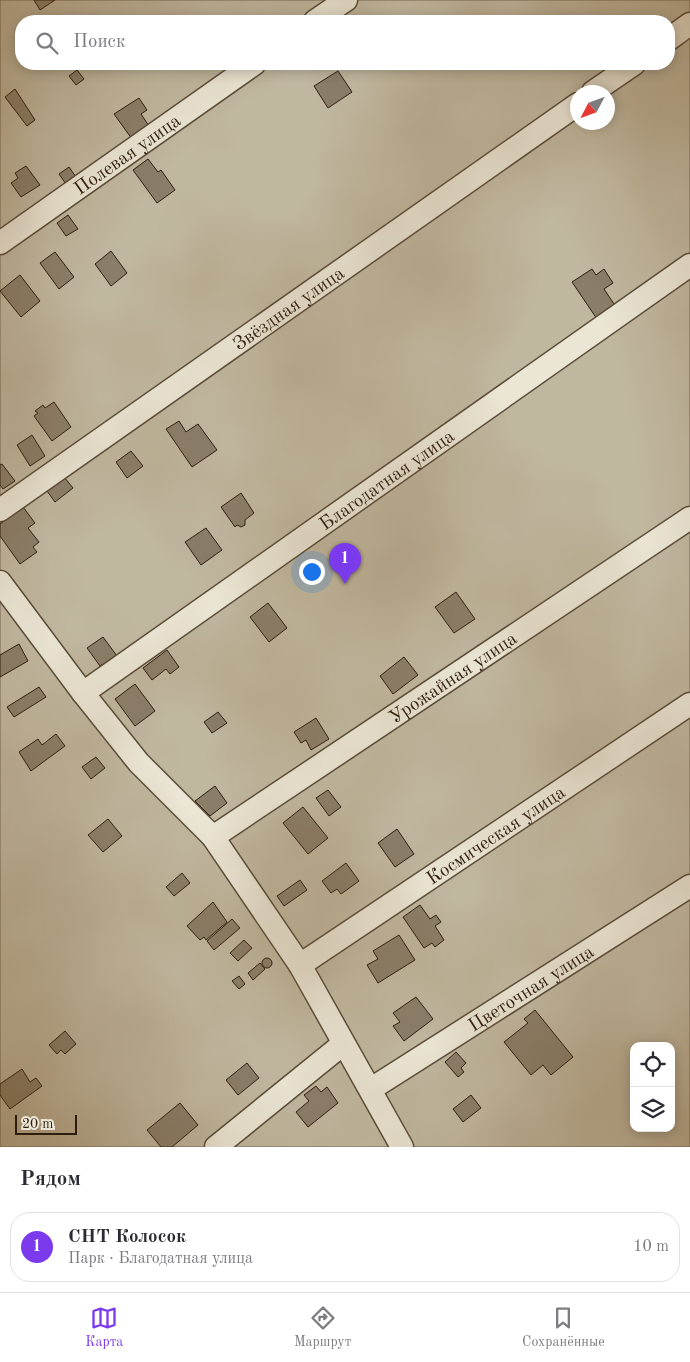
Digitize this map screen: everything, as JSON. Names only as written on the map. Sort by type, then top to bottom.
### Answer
[{"type":"street","points":[[324,15],[346,0]]},
{"type":"street","points":[[675,35],[690,24]]},
{"type":"street","name":"Полевая улица","points":[[0,243],[245,70]]},
{"type":"street","points":[[603,85],[625,70]]},
{"type":"street","name":"Звёздная улица","points":[[0,510],[570,110]]},
{"type":"street","name":"Благодатная улица","points":[[83,693],[690,265]]},
{"type":"street","name":"Урожайная улица","points":[[213,836],[690,518]]},
{"type":"street","points":[[0,582],[83,693],[139,763],[213,836],[300,965],[402,1147]]},
{"type":"street","name":"Космическая улица","points":[[300,965],[690,704]]},
{"type":"street","name":"Цветочная улица","points":[[371,1090],[690,886]]},
{"type":"street","points":[[216,1147],[343,1044]]},
{"type":"shaded area","points":[[0,0],[690,0],[690,1147],[0,1147]]},
{"type":"building","points":[[34,0],[55,0],[40,10]]},
{"type":"building","points":[[77,70],[84,79],[76,85],[69,76]]},
{"type":"building","points":[[338,71],[352,92],[328,108],[314,86]]},
{"type":"building","points":[[15,89],[35,120],[27,126],[5,97]]},
{"type":"building","points":[[139,98],[147,110],[141,114],[149,126],[132,139],[114,114]]},
{"type":"building","points":[[148,159],[158,172],[161,170],[175,190],[157,203],[133,170]]},
{"type":"building","points":[[26,166],[40,185],[21,197],[11,183],[18,178],[15,173]]},
{"type":"building","points":[[69,167],[78,180],[68,187],[59,174]]},
{"type":"building","points":[[68,215],[78,229],[66,236],[57,223]]},
{"type":"building","points":[[111,251],[127,273],[111,286],[95,264]]},
{"type":"building","points":[[55,252],[74,277],[59,289],[40,263]]},
{"type":"building","points":[[592,269],[596,275],[604,269],[613,283],[604,289],[616,307],[597,319],[572,282]]},
{"type":"building","points":[[20,275],[40,301],[21,317],[0,291]]},
{"type":"building","points":[[54,402],[71,427],[52,441],[34,416],[38,413],[35,411],[43,405],[45,408]]},
{"type":"building","points":[[179,421],[186,432],[198,424],[217,450],[192,467],[166,429]]},
{"type":"building","points":[[32,435],[45,456],[30,466],[17,445]]},
{"type":"building","points":[[131,451],[143,466],[127,478],[116,462]]},
{"type":"building","points":[[2,464],[15,481],[3,489],[0,485],[0,465]]},
{"type":"building","points":[[64,477],[73,488],[55,502],[47,491]]},
{"type":"building","points":[[241,493],[254,513],[245,520],[245,525],[241,527],[237,525],[235,527],[221,507]]},
{"type":"building","points":[[23,507],[35,523],[28,528],[39,542],[33,547],[37,552],[20,564],[0,536],[0,524]]},
{"type":"building","points":[[206,528],[222,550],[201,565],[185,542]]},
{"type":"building","points":[[456,592],[475,619],[454,633],[435,607]]},
{"type":"building","points":[[268,603],[287,628],[269,642],[250,617]]},
{"type":"building","points":[[103,637],[117,656],[100,666],[87,648]]},
{"type":"building","points":[[19,644],[28,661],[0,677],[0,655]]},
{"type":"building","points":[[167,650],[179,667],[170,674],[166,669],[152,680],[143,668]]},
{"type":"building","points":[[404,657],[418,675],[393,694],[380,676]]},
{"type":"building","points":[[135,684],[155,711],[135,726],[115,699]]},
{"type":"building","points":[[39,687],[46,697],[14,717],[7,707]]},
{"type":"building","points":[[218,712],[227,723],[212,733],[204,722]]},
{"type":"building","points":[[316,718],[329,739],[311,750],[306,740],[301,743],[294,732]]},
{"type":"building","points":[[56,734],[65,746],[31,771],[19,752],[38,739],[42,745]]},
{"type":"building","points":[[96,757],[105,768],[91,779],[82,767]]},
{"type":"building","points":[[215,786],[227,803],[210,816],[195,801]]},
{"type":"building","points":[[328,790],[341,807],[329,816],[316,798]]},
{"type":"building","points":[[303,807],[328,838],[308,854],[283,823]]},
{"type":"building","points":[[108,819],[122,836],[103,852],[88,835]]},
{"type":"building","points":[[397,829],[414,854],[395,867],[378,843]]},
{"type":"building","points":[[346,863],[359,881],[341,894],[337,889],[331,893],[322,881]]},
{"type":"building","points":[[182,873],[190,883],[174,896],[166,887]]},
{"type":"building","points":[[300,880],[307,890],[284,906],[277,896]]},
{"type":"building","points":[[213,902],[227,922],[206,940],[204,937],[200,940],[187,926]]},
{"type":"building","points":[[420,905],[430,919],[436,915],[441,922],[435,926],[444,940],[435,947],[432,943],[424,948],[403,917]]},
{"type":"building","points":[[232,919],[240,928],[214,950],[207,941]]},
{"type":"building","points":[[399,935],[415,960],[378,983],[367,965],[378,959],[373,951]]},
{"type":"building","points":[[244,940],[252,948],[238,961],[230,953]]},
{"type":"building","points":[[265,958],[269,958],[272,963],[269,968],[265,968],[262,965],[262,961]]},
{"type":"building","points":[[260,963],[265,969],[253,980],[248,973]]},
{"type":"building","points":[[239,976],[245,984],[239,989],[232,981]]},
{"type":"building","points":[[416,997],[433,1019],[404,1041],[393,1026],[400,1022],[393,1013]]},
{"type":"building","points":[[535,1010],[573,1057],[551,1075],[543,1065],[531,1075],[504,1042],[528,1023],[524,1019]]},
{"type":"building","points":[[65,1031],[76,1044],[65,1054],[61,1050],[57,1054],[49,1045]]},
{"type":"building","points":[[456,1052],[466,1063],[461,1068],[464,1072],[458,1077],[445,1062]]},
{"type":"building","points":[[247,1063],[259,1078],[238,1095],[226,1080]]},
{"type":"building","points":[[22,1069],[30,1082],[36,1078],[42,1086],[10,1109],[0,1095],[0,1084]]},
{"type":"building","points":[[316,1086],[321,1092],[327,1087],[338,1103],[308,1127],[296,1112],[309,1101],[304,1095]]},
{"type":"building","points":[[471,1095],[481,1108],[463,1122],[453,1109]]},
{"type":"building","points":[[180,1103],[198,1125],[172,1147],[161,1147],[147,1130]]},
{"type":"place","name":"СНТ Колосок","points":[[345,584]]}]
